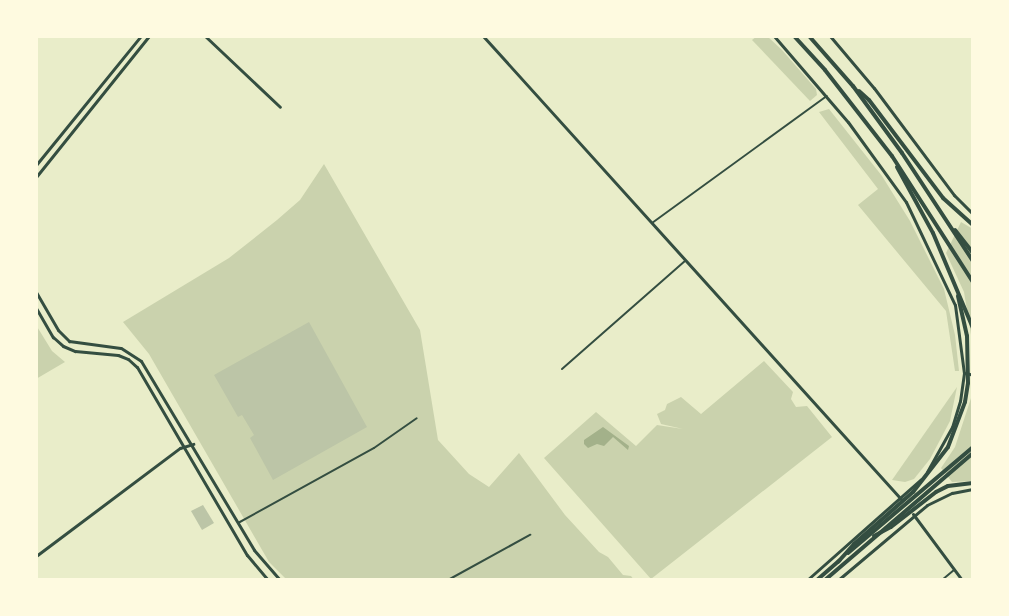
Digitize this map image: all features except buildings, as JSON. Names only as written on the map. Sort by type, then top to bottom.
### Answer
[{"type":"main road","points":[[36,165],[141,36]]},
{"type":"main road","points":[[36,177],[149,36]]},
{"type":"main road","points":[[205,36],[280,107]]},
{"type":"main road","points":[[483,36],[901,499],[962,580]]},
{"type":"main road","points":[[774,36],[827,96],[878,160],[921,229],[955,305],[964,373],[955,418],[945,442],[925,475],[901,499],[807,580]]},
{"type":"main road","points":[[794,36],[846,95],[892,156],[973,282]]},
{"type":"main road","points":[[809,36],[853,86],[902,153],[973,261]]},
{"type":"main road","points":[[830,36],[874,88],[954,195],[973,214]]},
{"type":"main road","points":[[853,86],[869,100],[943,198],[973,225]]},
{"type":"main road","points":[[892,156],[933,233],[973,328]]},
{"type":"main road","points":[[949,224],[973,253]]},
{"type":"main road","points":[[36,292],[58,330],[69,341],[121,348],[141,360],[193,444],[238,524],[263,563],[280,580]]},
{"type":"main road","points":[[838,562],[854,543],[913,492],[948,447],[964,402],[968,383],[967,336],[958,296]]},
{"type":"main road","points":[[36,308],[53,337],[69,350],[118,356],[133,363],[248,555],[268,580]]},
{"type":"main road","points":[[964,373],[973,375]]},
{"type":"main road","points":[[36,556],[180,448],[193,444]]},
{"type":"main road","points":[[817,580],[973,447]]},
{"type":"main road","points":[[825,580],[973,453]]},
{"type":"main road","points":[[874,536],[891,527],[936,492],[948,486],[973,483]]},
{"type":"main road","points":[[838,580],[940,497],[973,489]]},
{"type":"street","points":[[651,224],[827,96]]},
{"type":"street","points":[[562,369],[685,261]]},
{"type":"street","points":[[238,524],[374,448],[417,418]]},
{"type":"street","points":[[448,580],[530,535]]},
{"type":"street","points":[[942,580],[954,570]]},
{"type":"shaded area","points":[[757,36],[767,36],[782,50],[816,89],[817,95],[810,101],[752,40]]},
{"type":"shaded area","points":[[829,109],[882,176],[910,221],[944,289],[955,335],[959,371],[955,371],[946,311],[858,205],[878,189],[819,112]]},
{"type":"shaded area","points":[[324,164],[420,330],[438,440],[469,474],[489,487],[519,453],[565,515],[623,575],[631,576],[634,580],[287,580],[269,562],[149,354],[123,322],[229,258],[300,200]]},
{"type":"shaded area","points":[[961,222],[973,229],[973,347],[964,292],[946,253]]},
{"type":"shaded area","points":[[36,325],[52,351],[65,362],[36,379]]},
{"type":"shaded area","points":[[764,361],[793,392],[791,399],[796,407],[807,406],[832,437],[651,579],[544,458],[596,412],[636,446],[657,425],[683,429],[661,424],[657,414],[665,410],[667,404],[681,397],[701,414]]},
{"type":"shaded area","points":[[957,387],[950,421],[930,459],[914,479],[905,482],[892,480]]},
{"type":"shaded area","points":[[973,392],[973,481],[952,482],[941,468],[955,447]]},
{"type":"shaded area","points":[[603,427],[629,446],[628,450],[613,437],[604,446],[597,444],[588,448],[584,440]]}]
